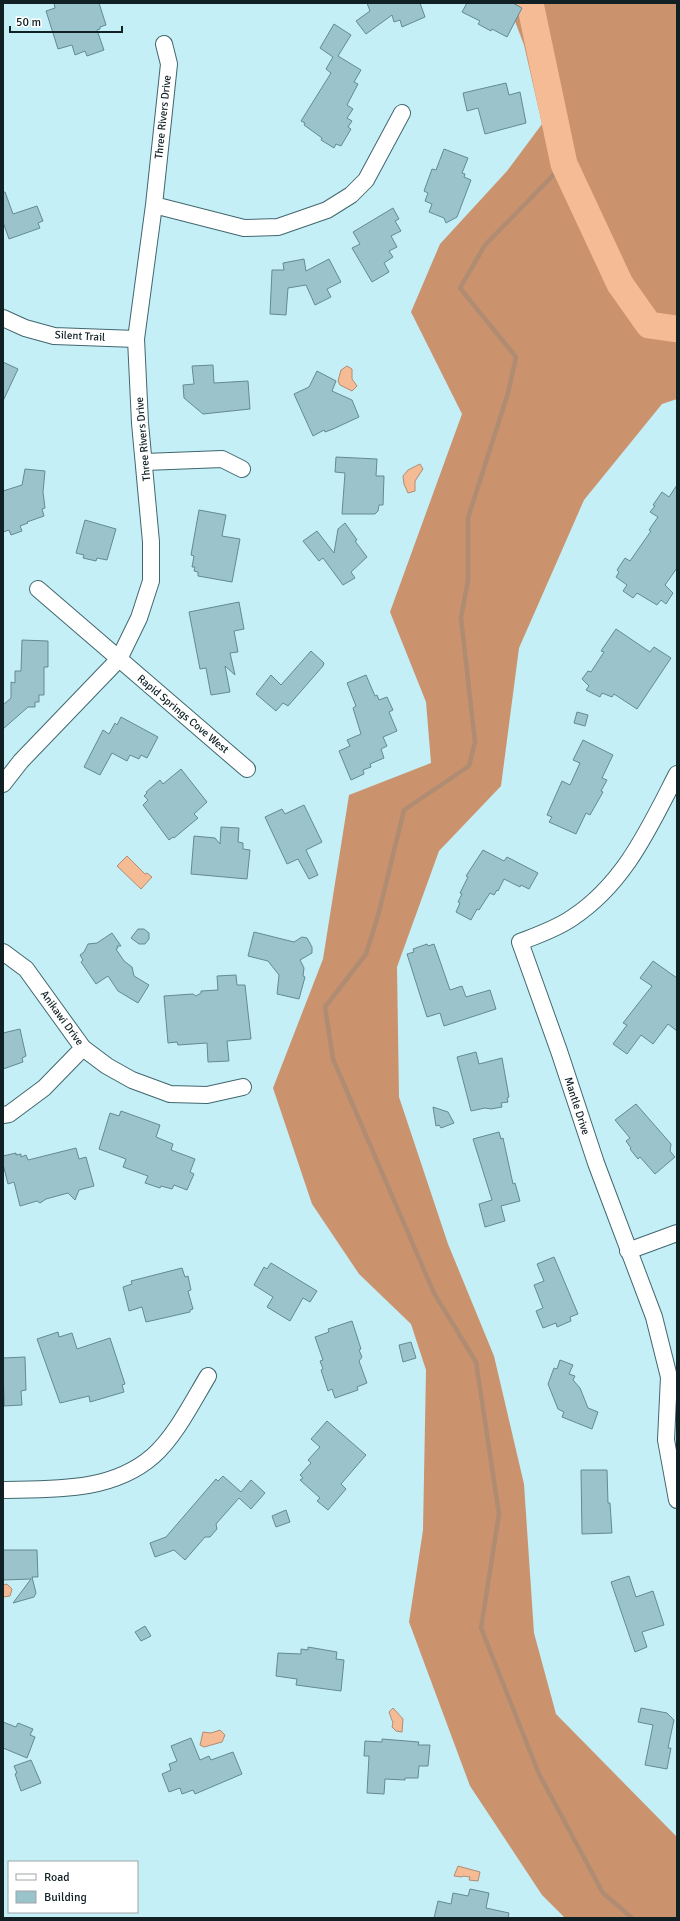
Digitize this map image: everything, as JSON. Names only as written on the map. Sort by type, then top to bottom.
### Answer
[{"type":"street","name":"Three Rivers Drive","points":[[3,784],[21,761],[119,659],[139,618],[151,582],[151,542],[145,462],[140,423],[136,339],[154,205],[169,64],[164,44]]},
{"type":"street","points":[[154,205],[244,228],[278,227],[327,210],[351,195],[366,180],[402,113]]},
{"type":"street","name":"Silent Trail","points":[[3,318],[25,328],[54,336],[136,339]]},
{"type":"street","points":[[145,462],[222,459],[242,469]]},
{"type":"street","name":"Rapid Springs Cove West","points":[[38,590],[247,769]]},
{"type":"street","name":"Mantle Drive","points":[[677,774],[634,855],[613,883],[593,902],[572,918],[548,932],[520,942],[559,1051],[596,1163],[654,1317],[669,1377],[666,1440],[677,1500]]},
{"type":"street","name":"Anikawi Drive","points":[[3,952],[26,969],[83,1048],[107,1066],[132,1080],[170,1094],[207,1095],[243,1088]]},
{"type":"street","points":[[3,1115],[9,1114],[44,1088],[83,1048]]},
{"type":"street","points":[[628,1251],[677,1233]]},
{"type":"street","points":[[3,1490],[64,1488],[100,1483],[130,1473],[154,1456],[179,1424],[208,1376]]},
{"type":"shaded area","points":[[508,3],[677,3],[677,399],[662,404],[584,500],[519,648],[501,786],[439,851],[397,967],[399,1097],[448,1244],[494,1356],[524,1484],[534,1633],[556,1714],[677,1837],[677,1918],[565,1918],[542,1895],[470,1786],[409,1622],[423,1530],[426,1370],[411,1324],[359,1274],[312,1204],[273,1088],[323,959],[349,795],[431,763],[426,702],[390,612],[462,414],[411,312],[440,244],[507,171],[542,124],[524,45]]},
{"type":"shaded area","points":[[347,366],[352,369],[352,379],[357,386],[352,391],[340,385],[338,381],[341,370]]},
{"type":"shaded area","points":[[420,464],[423,469],[415,481],[415,491],[408,493],[404,484],[403,476],[408,470]]},
{"type":"shaded area","points":[[127,856],[145,874],[147,873],[152,877],[141,889],[117,866]]},
{"type":"shaded area","points":[[7,1584],[12,1589],[10,1596],[3,1597],[3,1585]]},
{"type":"shaded area","points":[[393,1708],[403,1719],[402,1732],[396,1731],[392,1727],[393,1723],[389,1712]]},
{"type":"shaded area","points":[[220,1730],[225,1735],[222,1742],[204,1747],[200,1745],[203,1732],[211,1733]]},
{"type":"shaded area","points":[[458,1866],[480,1872],[478,1881],[469,1880],[470,1877],[454,1876]]},
{"type":"building","points":[[54,3],[99,3],[106,25],[97,30],[104,50],[87,56],[85,51],[75,55],[72,45],[58,49],[46,11],[55,8]]},
{"type":"building","points":[[367,3],[420,3],[425,17],[402,27],[400,20],[394,22],[392,15],[366,34],[356,21],[370,11]]},
{"type":"building","points":[[467,3],[513,3],[522,8],[507,37],[478,24],[480,21],[462,12]]},
{"type":"building","points":[[334,24],[351,35],[338,56],[361,70],[354,82],[358,84],[347,105],[353,109],[347,118],[352,121],[348,127],[351,129],[341,146],[336,144],[334,148],[321,140],[322,138],[304,125],[305,123],[301,121],[331,73],[326,69],[333,57],[320,48]]},
{"type":"building","points":[[506,83],[509,95],[520,92],[526,123],[485,134],[478,108],[467,111],[463,93]]},
{"type":"building","points":[[444,149],[468,158],[462,173],[465,174],[464,177],[471,180],[457,217],[446,223],[444,218],[429,212],[432,204],[425,201],[428,193],[424,191],[432,169],[436,170]]},
{"type":"building","points":[[3,192],[5,192],[13,214],[37,206],[43,221],[38,223],[40,228],[9,239],[3,222]]},
{"type":"building","points":[[393,208],[399,219],[395,221],[401,231],[391,236],[397,247],[389,251],[393,257],[384,263],[389,272],[372,282],[352,248],[360,244],[353,232]]},
{"type":"building","points":[[304,259],[306,271],[329,259],[341,282],[327,289],[331,297],[315,305],[306,285],[288,288],[286,315],[270,314],[272,270],[284,270],[283,263]]},
{"type":"building","points":[[3,362],[18,369],[3,401]]},
{"type":"building","points":[[213,365],[214,383],[248,381],[250,409],[203,414],[184,398],[183,385],[194,384],[192,366]]},
{"type":"building","points":[[317,371],[336,381],[332,391],[352,400],[359,417],[325,432],[324,430],[313,436],[294,394],[309,387]]},
{"type":"building","points":[[336,457],[377,459],[376,476],[384,476],[383,505],[379,505],[378,511],[375,514],[342,514],[345,473],[335,472]]},
{"type":"building","points":[[25,469],[45,471],[43,492],[45,508],[42,509],[44,516],[20,526],[22,531],[11,535],[9,530],[3,532],[3,491],[22,485]]},
{"type":"building","points":[[677,485],[677,568],[665,585],[673,593],[666,604],[661,600],[657,605],[637,593],[633,598],[623,591],[627,585],[616,577],[619,572],[617,570],[625,558],[630,561],[651,531],[649,530],[658,517],[650,512],[655,506],[653,505],[662,492],[669,497]]},
{"type":"building","points":[[199,510],[226,515],[222,536],[240,539],[232,582],[198,576],[198,572],[194,571],[195,567],[192,567],[194,556],[191,555]]},
{"type":"building","points":[[85,520],[116,529],[107,560],[97,558],[96,561],[83,558],[84,555],[76,553]]},
{"type":"building","points":[[345,523],[357,540],[355,541],[367,557],[351,572],[355,578],[343,585],[323,558],[319,561],[303,541],[317,531],[334,553],[338,529]]},
{"type":"building","points":[[239,602],[244,629],[234,631],[238,652],[230,653],[235,675],[225,666],[230,692],[211,695],[206,668],[200,669],[189,612]]},
{"type":"building","points":[[616,629],[650,652],[654,647],[671,658],[637,709],[614,694],[612,697],[602,693],[600,697],[586,690],[589,686],[582,679],[588,671],[591,672],[604,652],[601,651]]},
{"type":"building","points":[[22,640],[48,641],[48,667],[44,667],[44,695],[39,695],[39,702],[35,702],[35,707],[28,707],[3,729],[3,705],[11,698],[11,682],[15,683],[15,671],[21,671]]},
{"type":"building","points":[[311,651],[324,663],[323,666],[288,706],[283,703],[276,711],[256,694],[271,675],[281,685]]},
{"type":"building","points":[[366,675],[375,696],[377,695],[379,700],[387,697],[393,710],[389,712],[397,731],[383,737],[387,746],[381,749],[384,758],[370,764],[371,767],[363,770],[364,774],[351,780],[339,751],[350,746],[347,740],[361,734],[353,708],[356,706],[347,683]]},
{"type":"building","points":[[577,712],[588,715],[585,726],[574,723]]},
{"type":"building","points":[[121,717],[158,737],[147,758],[141,755],[139,759],[130,755],[127,761],[112,753],[100,775],[84,767],[103,730],[109,734],[115,723],[117,725]]},
{"type":"building","points":[[583,740],[613,755],[602,778],[607,780],[601,791],[603,792],[590,815],[586,813],[576,834],[549,822],[552,817],[547,815],[562,781],[570,785],[580,763],[573,760]]},
{"type":"building","points":[[181,769],[207,802],[194,814],[198,818],[174,838],[173,837],[169,840],[143,805],[148,800],[144,796],[147,793],[146,792],[160,780],[163,784]]},
{"type":"building","points":[[304,805],[322,842],[306,850],[318,875],[309,879],[298,859],[287,864],[265,817],[282,809],[285,814]]},
{"type":"building","points":[[221,827],[239,828],[238,842],[243,843],[243,849],[250,850],[247,879],[191,874],[194,836],[215,838],[220,844]]},
{"type":"building","points":[[483,850],[504,861],[507,857],[538,873],[529,889],[521,885],[520,887],[504,879],[498,891],[497,890],[494,895],[490,893],[479,910],[477,909],[471,920],[456,912],[460,903],[458,902],[462,894],[460,893],[468,877],[466,876]]},
{"type":"building","points":[[138,929],[144,929],[149,933],[149,939],[145,944],[139,944],[131,938]]},
{"type":"building","points":[[254,932],[294,942],[302,937],[307,938],[312,947],[312,953],[300,960],[304,968],[303,976],[305,977],[299,999],[277,994],[279,975],[268,961],[248,956]]},
{"type":"building","points":[[112,933],[121,946],[117,946],[118,948],[116,949],[124,961],[132,967],[134,976],[149,985],[138,1003],[118,991],[108,976],[96,984],[81,962],[83,960],[80,955],[84,952],[88,944],[97,943]]},
{"type":"building","points":[[427,944],[428,946],[434,944],[450,990],[462,986],[466,997],[490,990],[496,1009],[444,1026],[440,1013],[427,1017],[407,954],[414,952],[413,949]]},
{"type":"building","points":[[653,961],[677,978],[677,1031],[668,1024],[653,1044],[641,1035],[627,1054],[613,1044],[627,1025],[623,1023],[652,986],[640,978]]},
{"type":"building","points":[[236,975],[237,985],[245,985],[251,1039],[227,1041],[229,1061],[208,1062],[207,1043],[178,1045],[177,1042],[168,1043],[164,996],[193,994],[196,996],[201,993],[201,991],[218,990],[217,976]]},
{"type":"building","points":[[20,1029],[26,1056],[22,1058],[23,1062],[3,1069],[3,1033]]},
{"type":"building","points":[[476,1052],[479,1064],[502,1058],[509,1097],[507,1098],[508,1102],[501,1103],[502,1107],[471,1111],[457,1057]]},
{"type":"building","points":[[636,1104],[671,1144],[670,1151],[675,1157],[655,1174],[640,1157],[638,1159],[630,1149],[631,1148],[626,1141],[630,1138],[615,1120]]},
{"type":"building","points":[[433,1107],[448,1112],[454,1123],[441,1128],[439,1125],[436,1126]]},
{"type":"building","points":[[121,1111],[160,1125],[156,1137],[173,1144],[171,1150],[195,1159],[190,1172],[194,1174],[187,1190],[174,1185],[172,1189],[161,1186],[160,1188],[145,1183],[148,1176],[123,1167],[126,1159],[99,1149],[110,1113],[119,1116]]},
{"type":"building","points":[[499,1132],[501,1139],[503,1138],[513,1184],[515,1183],[520,1201],[501,1206],[505,1221],[485,1227],[479,1204],[492,1200],[473,1139]]},
{"type":"building","points":[[76,1148],[79,1159],[86,1157],[94,1186],[79,1190],[75,1200],[68,1193],[46,1199],[40,1203],[37,1201],[20,1206],[14,1182],[8,1184],[3,1164],[3,1156],[16,1153],[16,1155],[21,1154],[21,1157],[26,1155],[28,1160]]},
{"type":"building","points":[[554,1257],[578,1314],[570,1317],[571,1321],[557,1327],[556,1323],[543,1328],[536,1311],[543,1308],[534,1285],[544,1281],[537,1264]]},
{"type":"building","points":[[271,1263],[317,1291],[310,1302],[303,1298],[290,1321],[267,1307],[273,1297],[254,1285],[264,1267],[267,1269]]},
{"type":"building","points":[[182,1268],[185,1277],[188,1276],[191,1290],[188,1291],[193,1309],[190,1310],[190,1312],[146,1322],[142,1307],[129,1311],[123,1287],[132,1284],[131,1281]]},
{"type":"building","points":[[352,1321],[361,1349],[359,1350],[362,1357],[359,1361],[367,1383],[357,1387],[358,1390],[335,1398],[332,1389],[328,1391],[321,1370],[323,1369],[320,1361],[323,1360],[315,1337],[329,1332],[328,1329]]},
{"type":"building","points":[[58,1332],[59,1337],[72,1333],[77,1349],[110,1338],[125,1384],[122,1385],[124,1392],[90,1402],[89,1396],[60,1403],[37,1339]]},
{"type":"building","points":[[411,1342],[416,1358],[403,1362],[399,1345]]},
{"type":"building","points":[[25,1357],[26,1390],[21,1391],[22,1405],[4,1406],[3,1358]]},
{"type":"building","points":[[560,1360],[573,1365],[569,1374],[575,1376],[573,1380],[580,1388],[588,1408],[598,1412],[592,1429],[562,1417],[564,1412],[558,1409],[548,1384],[554,1368],[557,1369]]},
{"type":"building","points":[[327,1421],[366,1455],[341,1484],[346,1489],[328,1510],[317,1501],[320,1498],[300,1480],[303,1478],[300,1475],[311,1463],[308,1460],[320,1447],[311,1439]]},
{"type":"building","points":[[581,1470],[607,1470],[608,1503],[610,1503],[612,1533],[582,1534]]},
{"type":"building","points":[[223,1476],[241,1492],[251,1480],[265,1493],[251,1509],[239,1498],[216,1524],[217,1529],[210,1537],[205,1537],[185,1560],[174,1550],[155,1557],[150,1543],[166,1537],[216,1479],[218,1481]]},
{"type":"building","points":[[286,1510],[290,1522],[276,1527],[272,1516]]},
{"type":"building","points":[[3,1550],[37,1550],[38,1577],[32,1577],[36,1593],[34,1597],[13,1603],[31,1579],[3,1580]]},
{"type":"building","points":[[629,1576],[636,1597],[653,1591],[664,1625],[642,1632],[647,1647],[635,1652],[611,1582]]},
{"type":"building","points":[[145,1626],[151,1636],[141,1641],[135,1632]]},
{"type":"building","points":[[308,1647],[337,1652],[336,1659],[344,1660],[341,1691],[296,1685],[297,1679],[276,1676],[278,1653],[301,1654],[301,1649],[308,1650]]},
{"type":"building","points":[[641,1708],[667,1713],[674,1720],[668,1748],[671,1748],[667,1769],[645,1765],[653,1725],[638,1722]]},
{"type":"building","points":[[3,1722],[16,1727],[18,1723],[33,1729],[30,1735],[35,1737],[27,1758],[3,1748]]},
{"type":"building","points":[[191,1738],[200,1760],[209,1756],[211,1760],[233,1752],[242,1774],[195,1794],[193,1790],[182,1794],[180,1788],[169,1792],[162,1774],[171,1770],[169,1764],[177,1761],[171,1746]]},
{"type":"building","points":[[382,1739],[419,1742],[418,1745],[430,1745],[428,1766],[419,1766],[418,1778],[405,1778],[405,1780],[385,1779],[384,1794],[367,1793],[369,1756],[364,1756],[365,1741],[382,1742]]},
{"type":"building","points":[[31,1760],[41,1783],[21,1791],[14,1766]]},
{"type":"building","points":[[470,1889],[489,1893],[486,1908],[509,1913],[508,1918],[434,1918],[438,1901],[451,1904],[453,1893],[468,1896]]},
{"type":"waterway","points":[[530,3],[564,164],[620,284],[649,325],[677,329]]},
{"type":"waterway","points":[[564,164],[485,245],[460,288],[516,357],[508,393],[468,518],[468,580],[461,618],[475,742],[469,766],[404,810],[379,912],[366,954],[325,1007],[333,1059],[434,1293],[476,1362],[499,1514],[481,1628],[539,1774],[603,1893],[632,1918]]}]
